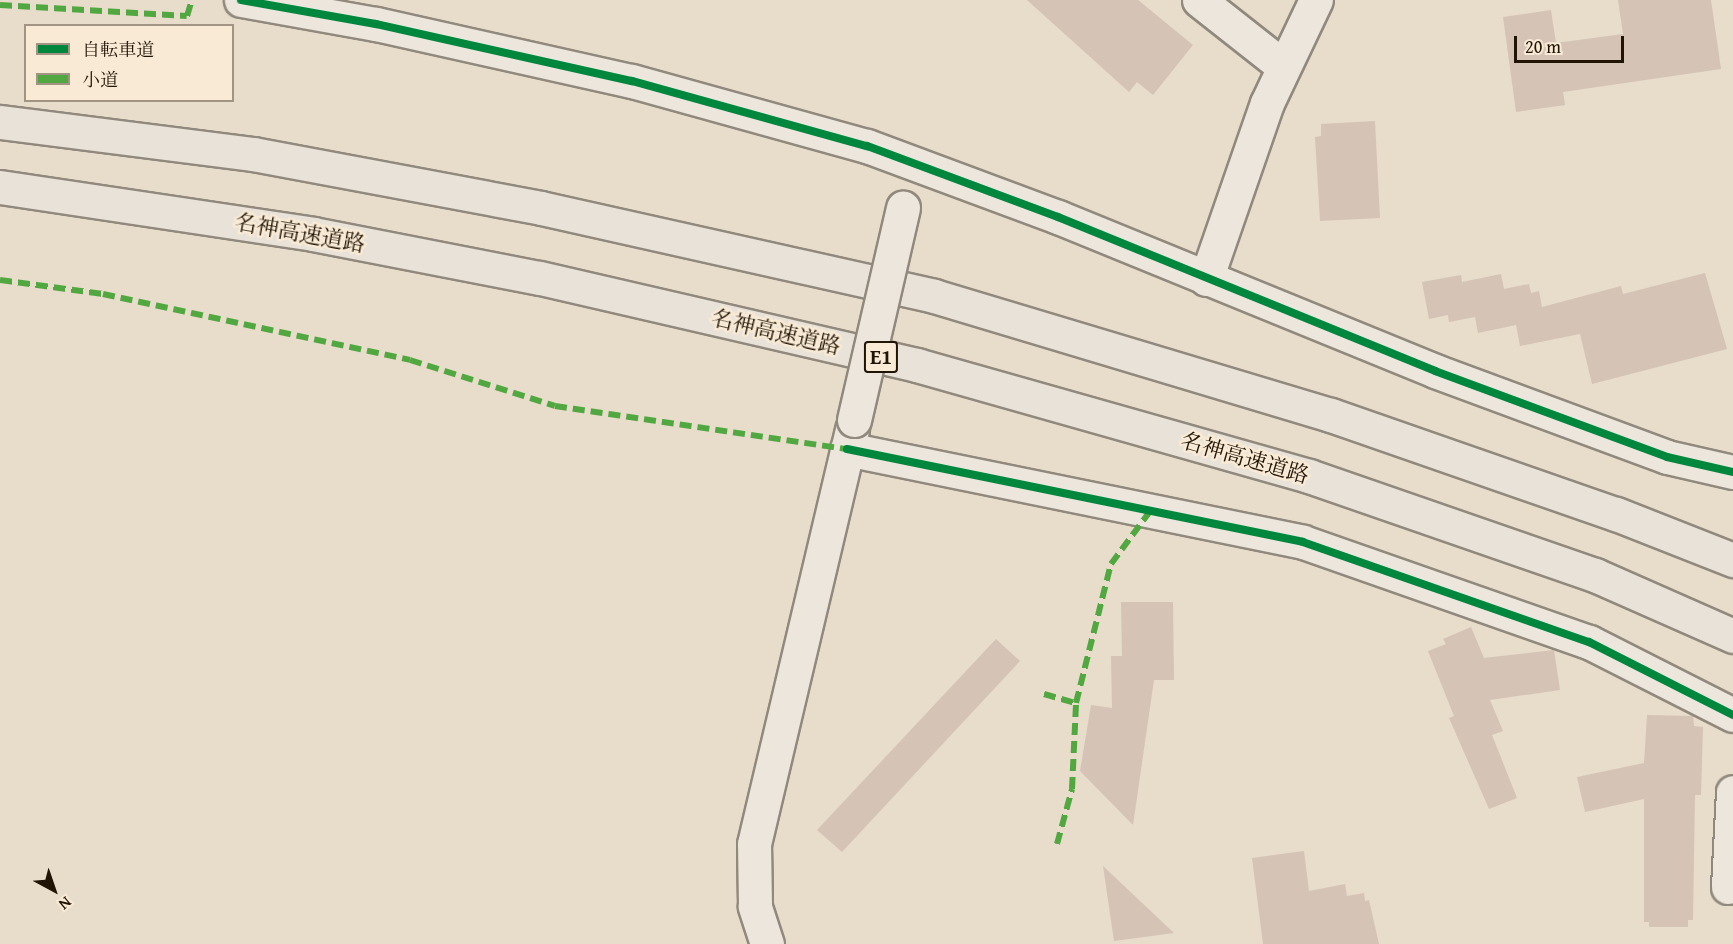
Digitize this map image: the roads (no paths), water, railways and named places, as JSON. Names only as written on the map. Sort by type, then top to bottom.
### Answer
[{"type":"highway","points":[[0,122],[276,159],[541,208],[934,296],[1331,415],[1616,514],[1733,560]]},
{"type":"highway","name":"名神高速道路","points":[[0,187],[336,238],[540,278],[917,365],[1309,476],[1595,575],[1733,636]]},
{"type":"street","points":[[241,0],[378,12],[867,146],[1058,217],[1435,371],[1667,457],[1733,472]]},
{"type":"street","points":[[1199,0],[1284,66]]},
{"type":"street","points":[[1206,279],[1220,231],[1284,66],[1316,0]]},
{"type":"street","points":[[767,944],[755,906],[754,844],[913,164]]},
{"type":"street","points":[[850,434],[1303,542],[1589,642],[1733,715]]},
{"type":"street","points":[[1728,887],[1733,792]]}]
